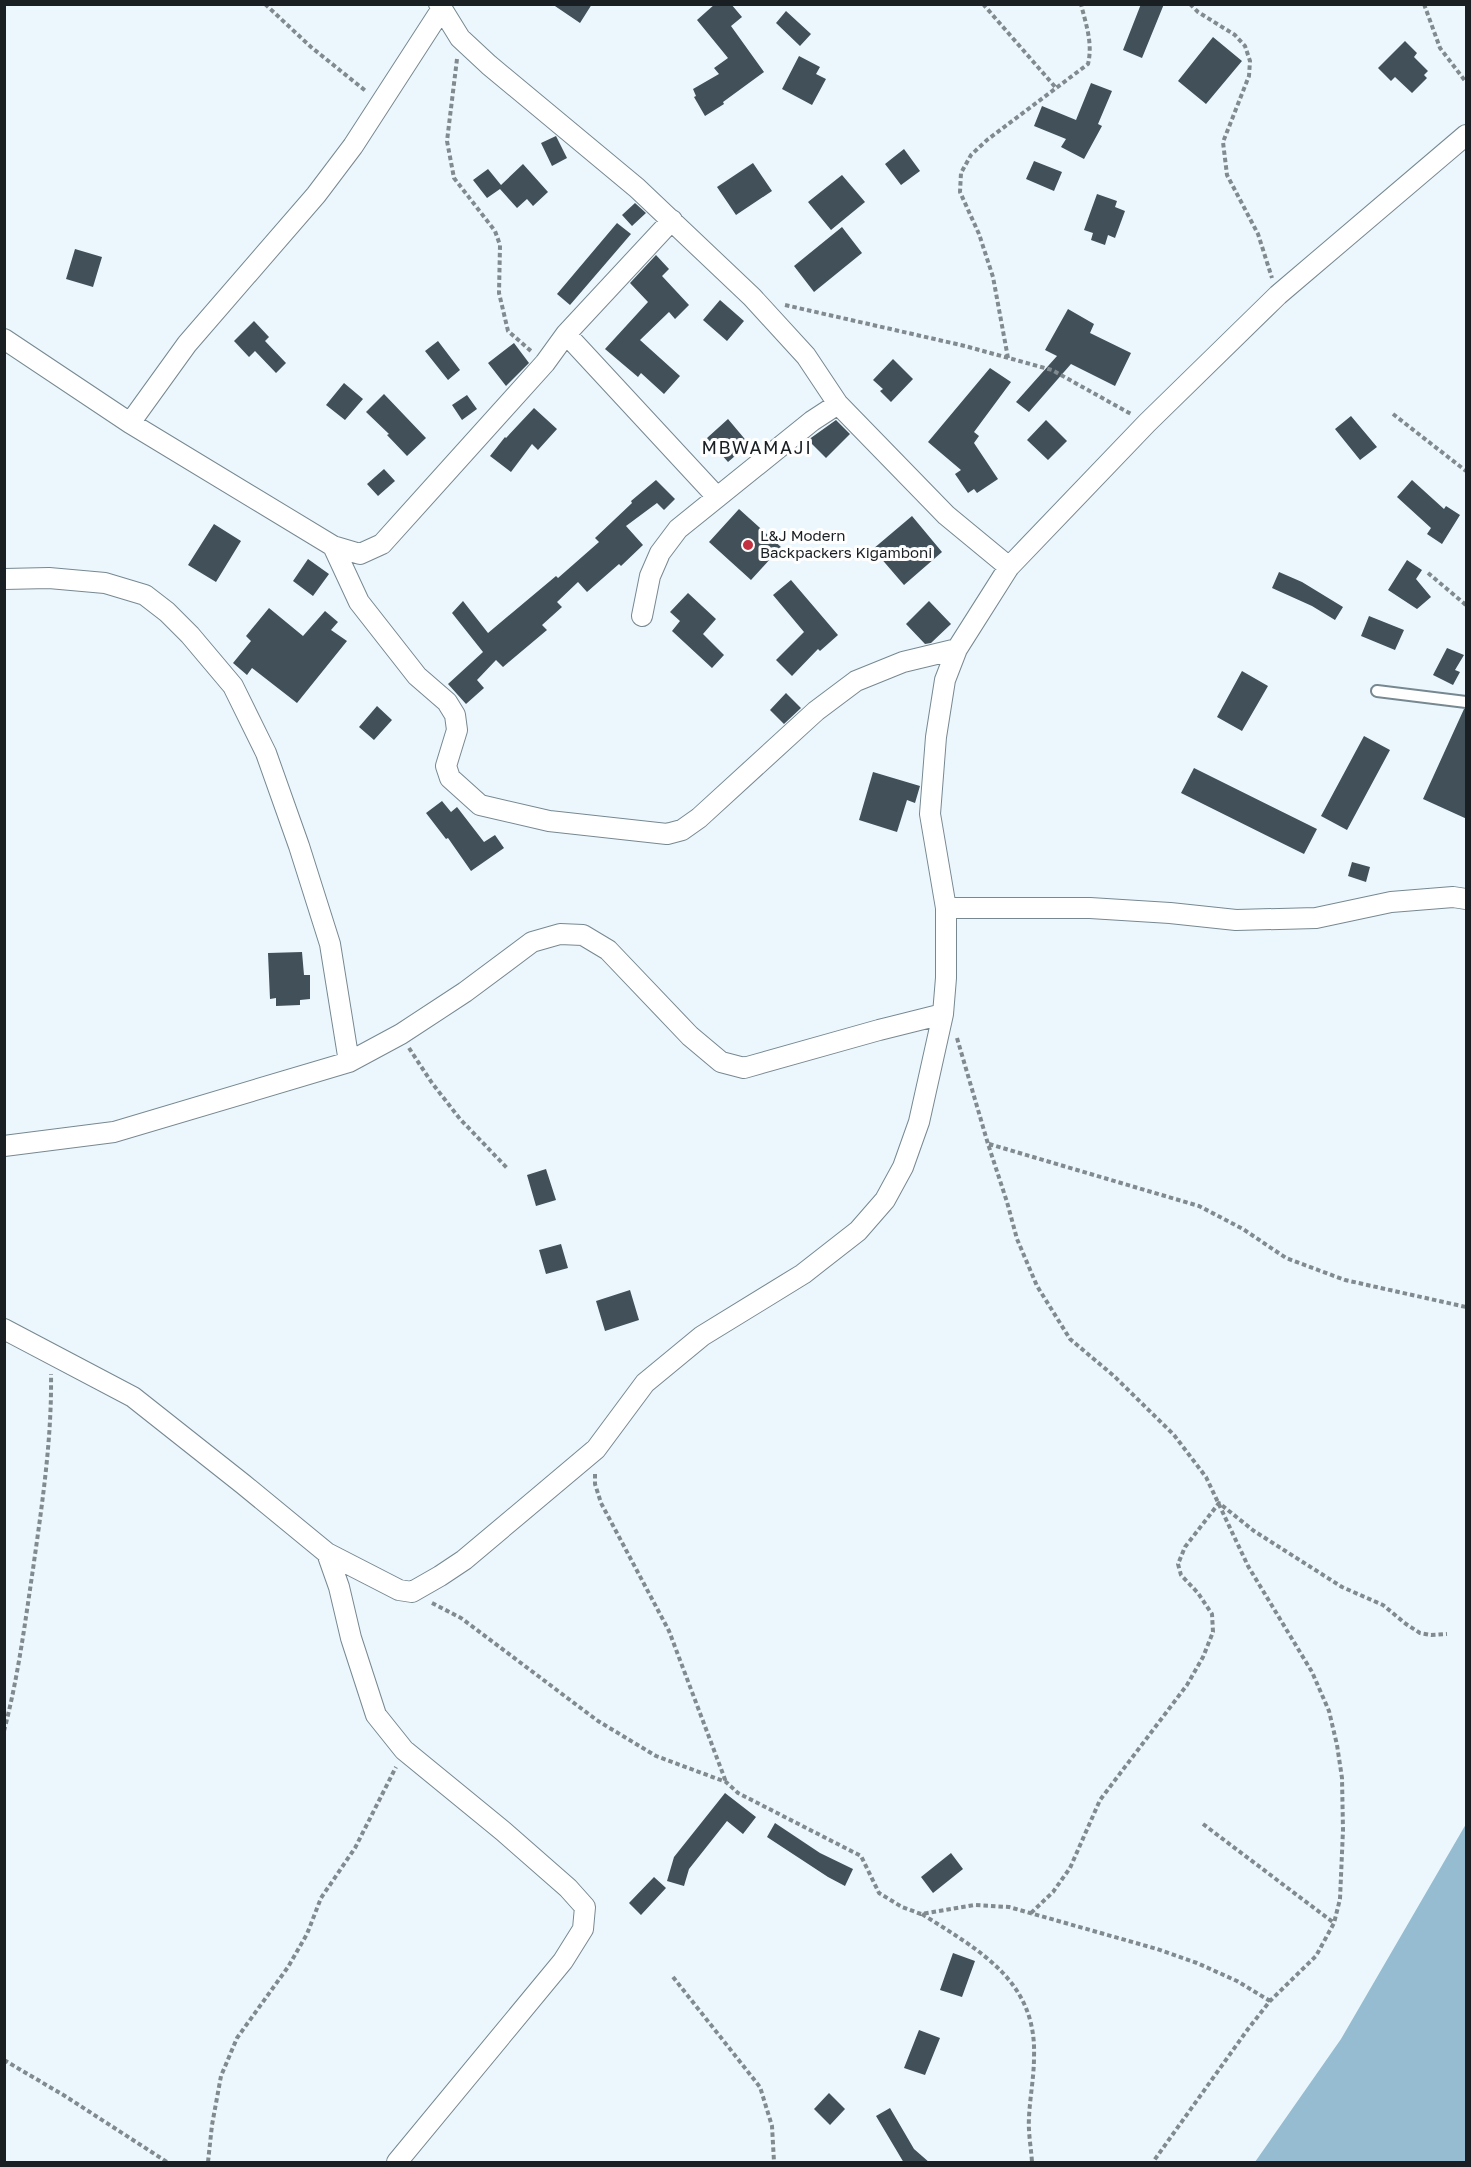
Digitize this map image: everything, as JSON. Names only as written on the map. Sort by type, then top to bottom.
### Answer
[{"type":"street","points":[[130,423],[187,344],[316,195],[382,103],[440,7],[460,38],[610,165],[672,220],[752,297],[806,356],[838,404],[946,515],[1009,567]]},
{"type":"street","points":[[4,1329],[133,1397],[327,1553],[399,1590],[412,1592],[464,1560],[596,1449],[645,1383],[702,1336],[803,1274],[858,1231],[885,1200],[903,1167],[919,1122],[943,1014],[946,978],[946,908],[930,814],[936,737],[945,680],[957,649],[1009,567],[1147,423],[1278,295],[1467,135]]},
{"type":"street","points":[[4,339],[130,423],[333,546],[360,554],[382,544],[545,363],[566,334],[672,220]]},
{"type":"street","points":[[566,334],[717,497]]},
{"type":"street","points":[[642,616],[650,576],[660,553],[678,529],[838,404]]},
{"type":"street","points":[[333,546],[359,602],[417,676],[447,702],[455,715],[457,730],[446,766],[450,778],[480,805],[549,821],[668,834],[682,830],[699,818],[816,711],[856,681],[903,663],[957,649]]},
{"type":"street","points":[[4,579],[49,578],[105,583],[145,595],[167,612],[190,635],[233,686],[266,753],[330,944],[349,1062]]},
{"type":"street","points":[[946,908],[1090,908],[1236,920],[1316,918],[1391,902],[1453,897],[1467,899]]},
{"type":"street","points":[[4,1146],[114,1132],[349,1062],[401,1034],[465,992],[532,942],[560,934],[583,935],[608,950],[690,1036],[721,1062],[744,1068],[943,1014]]},
{"type":"street","points":[[327,1553],[376,1715],[404,1750],[503,1831],[568,1888],[585,1907],[583,1929],[563,1961],[397,2163]]},
{"type":"lane","points":[[1377,691],[1467,702]]},
{"type":"path","points":[[266,4],[311,46],[382,103]]},
{"type":"path","points":[[983,4],[1057,89]]},
{"type":"path","points":[[1008,358],[993,277],[979,234],[960,192],[961,173],[971,154],[987,140],[1088,64],[1091,44],[1081,4]]},
{"type":"path","points":[[1190,4],[1197,12],[1235,35],[1245,46],[1250,61],[1249,76],[1224,142],[1227,175],[1258,234],[1278,295]]},
{"type":"path","points":[[1424,4],[1440,48],[1467,82]]},
{"type":"path","points":[[460,38],[447,141],[454,178],[495,231],[500,245],[499,292],[508,332],[545,363]]},
{"type":"path","points":[[752,297],[965,346],[1052,370],[1147,423]]},
{"type":"path","points":[[1393,414],[1467,471]]},
{"type":"path","points":[[1428,573],[1467,605]]},
{"type":"path","points":[[943,1014],[957,1037],[1017,1239],[1037,1286],[1070,1339],[1114,1376],[1174,1435],[1206,1477],[1248,1566],[1312,1672],[1329,1711],[1342,1778],[1343,1830],[1340,1899],[1334,1923],[1316,1956],[1270,2001],[1153,2163]]},
{"type":"path","points":[[401,1034],[432,1083],[460,1119],[508,1169]]},
{"type":"path","points":[[988,1144],[1199,1206],[1243,1229],[1286,1258],[1345,1280],[1467,1307]]},
{"type":"path","points":[[4,1731],[23,1639],[41,1515],[51,1402],[50,1353]]},
{"type":"path","points":[[596,1449],[595,1484],[601,1503],[669,1631],[726,1782]]},
{"type":"path","points":[[1219,1503],[1254,1531],[1342,1587],[1383,1605],[1420,1633],[1447,1634]]},
{"type":"path","points":[[1030,1913],[1053,1892],[1070,1869],[1100,1800],[1187,1685],[1203,1657],[1213,1632],[1212,1614],[1198,1593],[1181,1575],[1178,1564],[1185,1546],[1219,1503]]},
{"type":"path","points":[[412,1592],[461,1618],[589,1715],[656,1756],[726,1782],[738,1793],[861,1856],[879,1893],[921,1914],[982,1953],[1008,1976],[1026,2006],[1033,2036],[1034,2056],[1029,2118],[1032,2163]]},
{"type":"path","points":[[208,2163],[221,2076],[237,2038],[288,1967],[307,1934],[321,1898],[355,1848],[404,1750]]},
{"type":"path","points":[[1203,1824],[1334,1923]]},
{"type":"path","points":[[921,1914],[974,1905],[1009,1907],[1157,1949],[1197,1963],[1237,1981],[1270,2001]]},
{"type":"path","points":[[673,1977],[760,2087],[772,2126],[774,2163]]},
{"type":"path","points":[[4,2060],[65,2096],[167,2163]]},
{"type":"water","points":[[1466,1824],[1466,2162],[1255,2162],[1341,2039]]},
{"type":"building","points":[[552,4],[592,4],[580,23]]},
{"type":"building","points":[[715,4],[731,4],[742,17],[731,26],[764,72],[705,116],[694,97],[696,96],[693,89],[719,74],[714,68],[728,58],[697,20]]},
{"type":"building","points":[[1141,4],[1164,4],[1142,58],[1123,50]]},
{"type":"building","points":[[786,11],[811,34],[800,46],[776,23]]},
{"type":"building","points":[[1213,37],[1242,61],[1206,104],[1178,81]]},
{"type":"building","points":[[1405,41],[1417,53],[1414,57],[1428,71],[1424,75],[1427,78],[1412,93],[1395,77],[1391,81],[1378,68]]},
{"type":"building","points":[[799,56],[820,67],[816,74],[826,79],[812,105],[782,89]]},
{"type":"building","points":[[1091,83],[1112,91],[1098,124],[1102,126],[1084,159],[1061,147],[1066,139],[1034,126],[1042,106],[1076,120]]},
{"type":"building","points":[[556,136],[567,158],[552,166],[541,143]]},
{"type":"building","points":[[904,149],[920,171],[901,185],[885,164]]},
{"type":"building","points":[[1034,161],[1062,172],[1054,191],[1026,179]]},
{"type":"building","points":[[753,163],[772,191],[736,215],[717,187]]},
{"type":"building","points":[[523,164],[548,192],[533,206],[527,199],[517,208],[500,189],[487,198],[473,180],[488,169],[501,185]]},
{"type":"building","points":[[842,175],[865,202],[831,230],[808,202]]},
{"type":"building","points":[[1097,194],[1117,201],[1115,207],[1125,211],[1115,238],[1108,235],[1105,245],[1091,240],[1093,233],[1084,230]]},
{"type":"building","points":[[635,203],[646,213],[632,226],[622,215]]},
{"type":"building","points":[[617,223],[631,234],[570,305],[557,294]]},
{"type":"building","points":[[842,227],[862,253],[814,292],[794,266]]},
{"type":"building","points":[[75,249],[102,257],[93,287],[66,279]]},
{"type":"building","points":[[656,255],[669,269],[662,276],[689,305],[675,319],[669,312],[640,340],[680,376],[664,394],[641,373],[638,377],[605,349],[648,302],[630,283]]},
{"type":"building","points":[[720,300],[744,321],[727,341],[703,320]]},
{"type":"building","points":[[1068,309],[1094,324],[1090,333],[1131,353],[1115,386],[1071,364],[1029,412],[1016,402],[1057,356],[1045,350]]},
{"type":"building","points":[[254,321],[269,337],[265,341],[286,363],[276,373],[255,351],[249,357],[234,341]]},
{"type":"building","points":[[438,341],[460,370],[448,380],[425,351]]},
{"type":"building","points":[[514,343],[529,363],[506,386],[488,363]]},
{"type":"building","points":[[893,359],[913,379],[891,402],[880,391],[883,389],[873,380]]},
{"type":"building","points":[[990,368],[1011,382],[974,432],[979,436],[974,443],[998,479],[977,493],[974,489],[968,493],[955,474],[961,470],[928,442]]},
{"type":"building","points":[[344,383],[363,399],[345,420],[326,405]]},
{"type":"building","points":[[384,394],[426,438],[407,456],[387,435],[389,434],[366,412]]},
{"type":"building","points":[[467,395],[477,409],[462,420],[452,405]]},
{"type":"building","points":[[534,408],[557,429],[538,450],[532,444],[511,472],[490,456]]},
{"type":"building","points":[[1351,416],[1377,447],[1360,460],[1335,429]]},
{"type":"building","points":[[728,419],[749,444],[728,462],[707,438]]},
{"type":"building","points":[[836,420],[850,434],[826,458],[808,440]]},
{"type":"building","points":[[1046,420],[1067,441],[1048,460],[1027,440]]},
{"type":"building","points":[[384,469],[395,481],[378,496],[367,484]]},
{"type":"building","points":[[656,480],[675,499],[664,510],[657,503],[626,526],[643,545],[621,566],[619,564],[587,592],[578,582],[557,602],[562,607],[542,625],[547,630],[503,667],[496,660],[477,680],[484,688],[466,704],[448,684],[483,652],[452,613],[463,601],[488,633],[556,576],[558,578],[599,542],[595,538],[632,503],[631,501]]},
{"type":"building","points":[[1412,480],[1444,509],[1446,506],[1460,515],[1442,544],[1427,534],[1431,528],[1397,497]]},
{"type":"building","points":[[739,509],[781,547],[751,580],[709,542]]},
{"type":"building","points":[[912,516],[942,552],[904,585],[873,549]]},
{"type":"building","points":[[214,524],[241,541],[216,582],[188,565]]},
{"type":"building","points":[[308,559],[329,574],[313,596],[293,581]]},
{"type":"building","points":[[1407,560],[1422,570],[1416,579],[1431,597],[1417,609],[1388,590]]},
{"type":"building","points":[[1279,572],[1302,582],[1343,607],[1335,620],[1312,606],[1272,588]]},
{"type":"building","points":[[791,580],[838,635],[820,651],[818,649],[792,676],[776,660],[804,632],[773,595]]},
{"type":"building","points":[[688,593],[716,619],[703,634],[724,655],[712,668],[672,631],[680,621],[670,612]]},
{"type":"building","points":[[929,601],[951,624],[931,643],[925,644],[906,624]]},
{"type":"building","points":[[269,608],[303,636],[325,611],[338,622],[331,630],[347,641],[297,703],[252,668],[247,675],[233,663],[251,641],[246,636]]},
{"type":"building","points":[[1369,616],[1404,630],[1395,650],[1361,636]]},
{"type":"building","points":[[1447,648],[1464,655],[1455,670],[1460,672],[1453,685],[1433,675]]},
{"type":"building","points":[[1242,671],[1268,686],[1242,731],[1217,717]]},
{"type":"building","points":[[786,693],[801,708],[784,724],[770,710]]},
{"type":"building","points":[[377,706],[392,720],[374,740],[359,727]]},
{"type":"building","points":[[1464,709],[1467,709],[1467,819],[1423,799]]},
{"type":"building","points":[[1364,736],[1390,750],[1347,830],[1321,816]]},
{"type":"building","points":[[1194,768],[1317,829],[1304,854],[1181,793]]},
{"type":"building","points":[[873,772],[920,786],[915,803],[907,800],[897,832],[859,820]]},
{"type":"building","points":[[442,801],[451,812],[457,807],[484,842],[495,835],[504,848],[471,871],[448,838],[446,839],[426,813]]},
{"type":"building","points":[[1352,862],[1370,867],[1366,882],[1348,876]]},
{"type":"building","points":[[302,952],[304,975],[310,975],[310,999],[300,1000],[300,1005],[276,1006],[276,998],[270,999],[268,953]]},
{"type":"building","points":[[546,1169],[556,1200],[536,1206],[527,1175]]},
{"type":"building","points":[[561,1244],[568,1268],[546,1274],[539,1250]]},
{"type":"building","points":[[630,1290],[639,1320],[605,1331],[596,1301]]},
{"type":"building","points":[[725,1793],[756,1817],[743,1834],[727,1821],[689,1869],[684,1886],[667,1881],[674,1857]]},
{"type":"building","points":[[775,1823],[820,1853],[853,1869],[845,1886],[767,1837]]},
{"type":"building","points":[[951,1853],[963,1869],[933,1893],[921,1877]]},
{"type":"building","points":[[654,1877],[666,1888],[641,1915],[629,1903]]},
{"type":"building","points":[[953,1953],[975,1961],[962,1997],[940,1990]]},
{"type":"building","points":[[919,2030],[940,2038],[925,2075],[904,2068]]},
{"type":"building","points":[[829,2093],[845,2109],[830,2125],[814,2109]]},
{"type":"building","points":[[890,2108],[914,2149],[930,2163],[904,2163],[876,2116]]},
{"type":"place","name":"L&J Modern Backpackers Kigamboni","points":[[748,545]]},
{"type":"district","name":"MBWAMAJI","points":[[757,448]]}]
